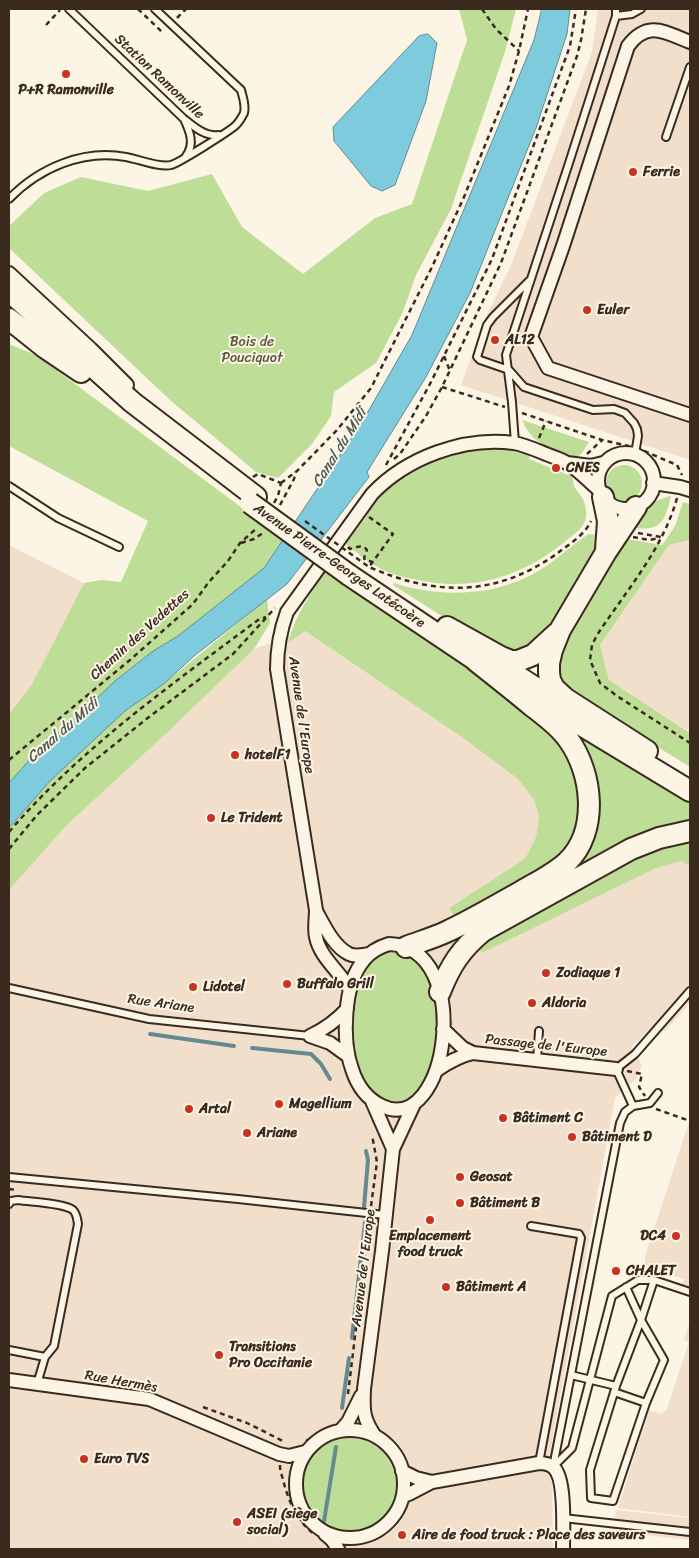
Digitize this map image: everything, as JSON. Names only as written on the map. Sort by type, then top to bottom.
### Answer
[{"type":"main road","name":"Avenue Pierre-Georges Latécoère","points":[[9,291],[132,402],[179,439],[261,497],[298,528],[420,612],[603,731],[688,783]]},
{"type":"main road","name":"Avenue Pierre-Georges Latécoère","points":[[9,309],[81,372],[163,439],[261,497]]},
{"type":"main road","points":[[9,318],[44,347],[81,372]]},
{"type":"main road","points":[[601,494],[608,521],[606,552]]},
{"type":"main road","points":[[636,507],[606,552],[560,630],[549,663],[550,680],[554,688],[566,699],[624,736],[688,783]]},
{"type":"main road","name":"Avenue Pierre-Georges Latécoère","points":[[357,570],[476,661],[663,776],[688,783]]},
{"type":"main road","points":[[420,612],[511,661],[518,661],[533,655],[560,630]]},
{"type":"main road","points":[[406,947],[444,933],[475,918],[554,872],[568,861],[577,849],[586,830],[590,807],[588,785],[579,759],[568,740],[548,719],[476,661]]},
{"type":"main road","points":[[440,992],[454,961],[468,944],[483,932],[632,849],[659,838],[690,831]]},
{"type":"street","points":[[690,42],[658,30],[647,30],[635,36],[628,46],[563,246],[531,337],[548,368],[690,415]]},
{"type":"street","name":"Avenue Pierre-Georges Latécoère","points":[[9,273],[91,349],[179,439]]},
{"type":"street","name":"Avenue de l'Europe","points":[[350,990],[323,954],[316,938],[316,910],[279,688],[277,657],[282,626],[287,612],[360,510],[382,484],[417,460],[467,444],[488,442],[515,443],[567,463],[591,466],[603,463]]},
{"type":"street","points":[[626,452],[635,454],[643,458],[649,465],[653,474],[654,483],[652,491],[636,507],[618,508],[609,504],[601,494],[597,481],[599,472],[603,463],[610,457],[626,452]]},
{"type":"street","name":"Avenue de l'Europe","points":[[567,463],[601,494]]},
{"type":"street","points":[[654,483],[680,486],[690,490]]},
{"type":"street","name":"Avenue de l'Europe","points":[[316,910],[330,935],[348,954],[358,956],[369,954]]},
{"type":"street","points":[[394,1149],[372,1101],[357,1082],[352,1071],[348,1056],[346,1033],[347,1009],[355,974],[362,961],[378,948],[388,944],[398,944],[406,947]]},
{"type":"street","name":"Avenue de l'Europe","points":[[375,1436],[363,1409],[364,1390],[394,1149],[414,1104],[431,1084],[442,1050],[443,1010],[440,992],[432,970],[424,959],[406,947]]},
{"type":"street","points":[[310,1036],[326,1028],[347,1009]]},
{"type":"street","name":"Passage de l'Europe","points":[[443,1029],[463,1048],[473,1053]]},
{"type":"street","name":"Rue Ariane","points":[[310,1036],[330,1043],[348,1056]]},
{"type":"street","name":"Passage de l'Europe","points":[[437,1070],[460,1056],[473,1053],[616,1069]]},
{"type":"street","points":[[372,1101],[390,1109],[401,1109],[414,1104]]},
{"type":"street","name":"Rue Hermès","points":[[9,1380],[148,1399],[281,1455],[289,1456],[306,1447]]},
{"type":"street","name":"Avenue de l'Europe","points":[[337,1428],[353,1414],[364,1390]]},
{"type":"street","points":[[321,1536],[342,1539],[361,1538],[383,1528],[399,1508],[403,1496],[404,1483],[402,1471],[397,1457],[387,1445],[375,1436],[358,1430],[337,1428],[306,1447],[299,1463],[296,1476],[296,1493],[301,1510],[321,1536],[332,1540],[338,1549]]},
{"type":"street","points":[[281,1455],[293,1469],[296,1476]]},
{"type":"street","points":[[403,1496],[432,1482],[540,1462],[553,1467],[558,1474],[561,1485],[563,1549]]},
{"type":"street","points":[[402,1471],[416,1478],[432,1482]]},
{"type":"street","points":[[349,1549],[361,1538]]},
{"type":"lane","name":"Station Ramonville","points":[[69,9],[183,118],[197,129],[213,136],[222,135]]},
{"type":"lane","points":[[9,199],[35,177],[76,158],[99,154],[144,160],[156,165],[172,165],[237,124],[244,113],[244,102],[240,90],[155,9]]},
{"type":"lane","points":[[515,443],[506,356],[616,12],[632,14],[641,9]]},
{"type":"lane","points":[[666,137],[690,67]]},
{"type":"lane","points":[[183,118],[191,134],[189,152],[185,157]]},
{"type":"lane","points":[[530,280],[492,317],[477,357],[480,360],[508,370],[524,387],[593,410],[614,409],[625,413],[634,423],[638,432],[635,454]]},
{"type":"lane","points":[[9,486],[58,518],[119,548]]},
{"type":"lane","name":"Rue Ariane","points":[[9,988],[149,1020],[310,1036]]},
{"type":"lane","points":[[633,1106],[616,1069],[635,1054],[690,991]]},
{"type":"lane","points":[[537,1060],[539,1031]]},
{"type":"lane","points":[[553,1467],[620,1123],[625,1112],[633,1106],[650,1103],[658,1093]]},
{"type":"lane","points":[[9,1177],[238,1198],[386,1215]]},
{"type":"lane","points":[[9,1204],[11,1201],[18,1200],[66,1206],[74,1211],[77,1216],[78,1224],[54,1346],[45,1357],[37,1384]]},
{"type":"lane","points":[[531,1226],[579,1234],[581,1238],[540,1462]]},
{"type":"lane","points":[[553,1467],[572,1448],[612,1296],[638,1280],[654,1280],[690,1292]]},
{"type":"lane","points":[[626,1288],[642,1320],[664,1360],[646,1403],[613,1501],[592,1498],[590,1470],[615,1389],[642,1320],[654,1280]]},
{"type":"lane","points":[[9,1350],[45,1357]]},
{"type":"lane","points":[[571,1375],[590,1379],[646,1403]]},
{"type":"lane","points":[[563,1518],[690,1532]]},
{"type":"path","points":[[46,25],[61,9]]},
{"type":"path","points":[[138,9],[162,33]]},
{"type":"path","points":[[176,19],[186,9]]},
{"type":"path","points":[[482,9],[496,29],[519,51]]},
{"type":"path","points":[[282,483],[258,474],[254,476],[261,497],[278,496],[282,483],[297,471],[337,430],[371,388],[432,267],[464,197],[509,86],[528,9]]},
{"type":"path","points":[[386,467],[444,356],[497,247],[570,46],[576,9]]},
{"type":"path","points":[[442,387],[505,253],[577,56],[582,40],[586,9]]},
{"type":"path","points":[[444,356],[450,371]]},
{"type":"path","name":"Avenue Pierre-Georges Latécoère","points":[[261,497],[283,506]]},
{"type":"path","points":[[357,570],[372,562],[393,534],[360,510]]},
{"type":"path","points":[[357,570],[429,586],[462,588],[490,585],[520,575],[541,564],[583,533],[591,523]]},
{"type":"path","name":"Chemin des Vedettes","points":[[9,760],[130,660],[193,604],[240,543],[260,525]]},
{"type":"path","name":"Avenue Pierre-Georges Latécoère","points":[[298,528],[357,570]]},
{"type":"path","points":[[625,535],[650,540],[662,538],[597,635],[592,645],[590,660],[600,683],[690,743]]},
{"type":"path","points":[[338,541],[350,549],[364,547],[367,550],[365,560],[372,562]]},
{"type":"path","points":[[9,832],[29,808],[78,760],[162,692],[258,620],[267,617],[233,654],[142,722],[85,768],[38,815],[9,849]]},
{"type":"path","points":[[347,1402],[377,1162],[372,1134]]},
{"type":"path","points":[[306,1447],[322,1430],[337,1428]]},
{"type":"path","points":[[281,1455],[280,1468],[286,1493],[293,1509],[305,1527],[321,1536]]},
{"type":"shaded area","points":[[598,9],[690,9],[690,460],[461,385],[486,317],[511,265],[592,52]]},
{"type":"shaded area","points":[[690,540],[690,732],[609,680],[600,645],[669,545]]},
{"type":"shaded area","points":[[9,545],[84,583],[32,684],[9,714]]},
{"type":"shaded area","points":[[305,631],[463,738],[518,779],[534,800],[539,816],[536,837],[526,857],[514,866],[654,869],[681,861],[690,866],[690,1003],[665,1031],[651,1027],[631,1048],[642,1065],[637,1078],[615,1098],[552,1441],[553,1549],[9,1549],[9,890],[67,825],[254,649]]},
{"type":"shaded area","points":[[689,1122],[690,1296],[679,1292],[684,1279],[645,1267],[645,1256]]},
{"type":"shaded area","points":[[690,1321],[690,1517],[618,1508],[649,1410],[662,1414],[667,1409],[689,1342],[684,1340]]},
{"type":"shaded area","points":[[616,1510],[690,1518],[690,1540],[613,1531]]},
{"type":"green space","name":"Bois de Pouciquot","points":[[459,9],[516,9],[505,52],[451,209],[416,275],[402,314],[376,363],[334,392],[331,416],[312,444],[278,478],[256,472],[170,400],[9,248],[9,226],[44,193],[81,177],[148,191],[212,174],[242,227],[303,274],[375,218],[412,204],[467,40]]},
{"type":"green space","points":[[9,344],[36,355],[284,539],[264,568],[178,636],[153,651],[115,681],[41,747],[9,783],[9,714],[32,684],[84,583],[101,580],[121,582],[148,521],[9,446]]},
{"type":"green space","points":[[522,420],[589,442],[582,453],[576,458],[551,449],[538,441],[526,429]]},
{"type":"green space","points":[[488,449],[516,450],[530,455],[529,459],[571,476],[574,486],[585,506],[586,518],[581,528],[551,552],[519,570],[502,577],[467,584],[429,582],[393,574],[370,563],[346,544],[368,514],[365,512],[378,496],[397,481],[427,465],[458,453]]},
{"type":"green space","points":[[624,465],[631,466],[637,470],[641,476],[641,490],[637,496],[631,500],[624,501],[617,500],[611,496],[607,490],[606,483],[607,476],[611,470],[617,466]]},
{"type":"green space","points":[[671,496],[666,514],[658,525],[647,528],[628,527],[642,512],[653,504]]},
{"type":"green space","points":[[683,502],[690,504],[690,540],[669,545],[600,645],[609,680],[690,733],[690,767],[561,685],[555,675],[557,653],[621,538],[662,545],[675,526]]},
{"type":"green space","points":[[589,534],[604,536],[600,550],[538,645],[514,654],[470,634],[393,585],[394,583],[412,588],[449,593],[487,590],[505,586],[540,570]]},
{"type":"green space","points":[[327,568],[387,608],[509,698],[551,732],[568,755],[577,779],[579,804],[576,827],[562,853],[537,874],[457,920],[449,908],[526,857],[536,837],[539,816],[534,800],[518,779],[463,738],[305,631],[288,643],[299,613]]},
{"type":"green space","points":[[267,599],[270,623],[254,649],[67,825],[9,890],[9,828],[50,781],[125,711],[165,683]]},
{"type":"green space","points":[[587,738],[621,761],[690,801],[690,826],[554,886],[585,843],[579,739]]},
{"type":"green space","points":[[690,840],[690,866],[681,861],[654,869],[482,953],[476,946],[648,851]]},
{"type":"green space","points":[[390,951],[401,952],[411,957],[423,969],[431,988],[435,1011],[436,1036],[432,1060],[424,1080],[413,1095],[397,1102],[378,1096],[365,1080],[359,1066],[353,1032],[355,997],[360,982],[371,963]]},
{"type":"green space","points":[[349,1438],[367,1442],[382,1452],[392,1467],[396,1485],[392,1503],[382,1518],[367,1528],[349,1532],[331,1528],[316,1518],[306,1503],[302,1485],[306,1467],[316,1452],[331,1442]]},
{"type":"water","name":"Canal du Midi","points":[[542,9],[570,9],[567,34],[536,128],[470,293],[426,377],[367,472],[369,477],[287,584],[194,656],[165,683],[125,711],[50,781],[9,828],[9,783],[41,747],[115,681],[153,651],[178,636],[264,568],[362,422],[412,335],[534,40]]},
{"type":"water","points":[[428,34],[437,43],[426,101],[395,185],[382,191],[371,186],[334,141],[333,127],[419,36]]},
{"type":"waterway","points":[[150,1034],[234,1046]]},
{"type":"waterway","points":[[252,1048],[311,1054],[321,1064],[330,1079]]},
{"type":"waterway","points":[[364,1207],[368,1160],[366,1151]]},
{"type":"waterway","points":[[352,1338],[365,1222]]},
{"type":"waterway","points":[[342,1408],[349,1358]]},
{"type":"waterway","points":[[324,1521],[336,1447]]},
{"type":"place","name":"P+R Ramonville","points":[[66,74]]},
{"type":"place","name":"Ferrie","points":[[633,172]]},
{"type":"place","name":"Euler","points":[[587,310]]},
{"type":"place","name":"AL12","points":[[495,340]]},
{"type":"place","name":"CNES","points":[[556,468]]},
{"type":"place","name":"hotelF1","points":[[235,755]]},
{"type":"place","name":"Le Trident","points":[[211,818]]},
{"type":"place","name":"Zodiaque 1","points":[[546,973]]},
{"type":"place","name":"Buffalo Grill","points":[[287,984]]},
{"type":"place","name":"Lidotel","points":[[193,987]]},
{"type":"place","name":"Aldoria","points":[[532,1003]]},
{"type":"place","name":"Magellium","points":[[279,1104]]},
{"type":"place","name":"Artal","points":[[189,1109]]},
{"type":"place","name":"Bâtiment C","points":[[503,1118]]},
{"type":"place","name":"Ariane","points":[[247,1133]]},
{"type":"place","name":"Bâtiment D","points":[[572,1137]]},
{"type":"place","name":"Geosat","points":[[460,1177]]},
{"type":"place","name":"Bâtiment B","points":[[460,1203]]},
{"type":"place","name":"Emplacement food truck","points":[[430,1220]]},
{"type":"place","name":"DC4","points":[[676,1236]]},
{"type":"place","name":"CHALET","points":[[616,1271]]},
{"type":"place","name":"Bâtiment A","points":[[446,1287]]},
{"type":"place","name":"Transitions Pro Occitanie","points":[[219,1355]]},
{"type":"place","name":"Euro TVS","points":[[84,1459]]},
{"type":"place","name":"ASEI (siège social)","points":[[237,1522]]},
{"type":"place","name":"Aire de food truck : Place des saveurs","points":[[402,1535]]}]
